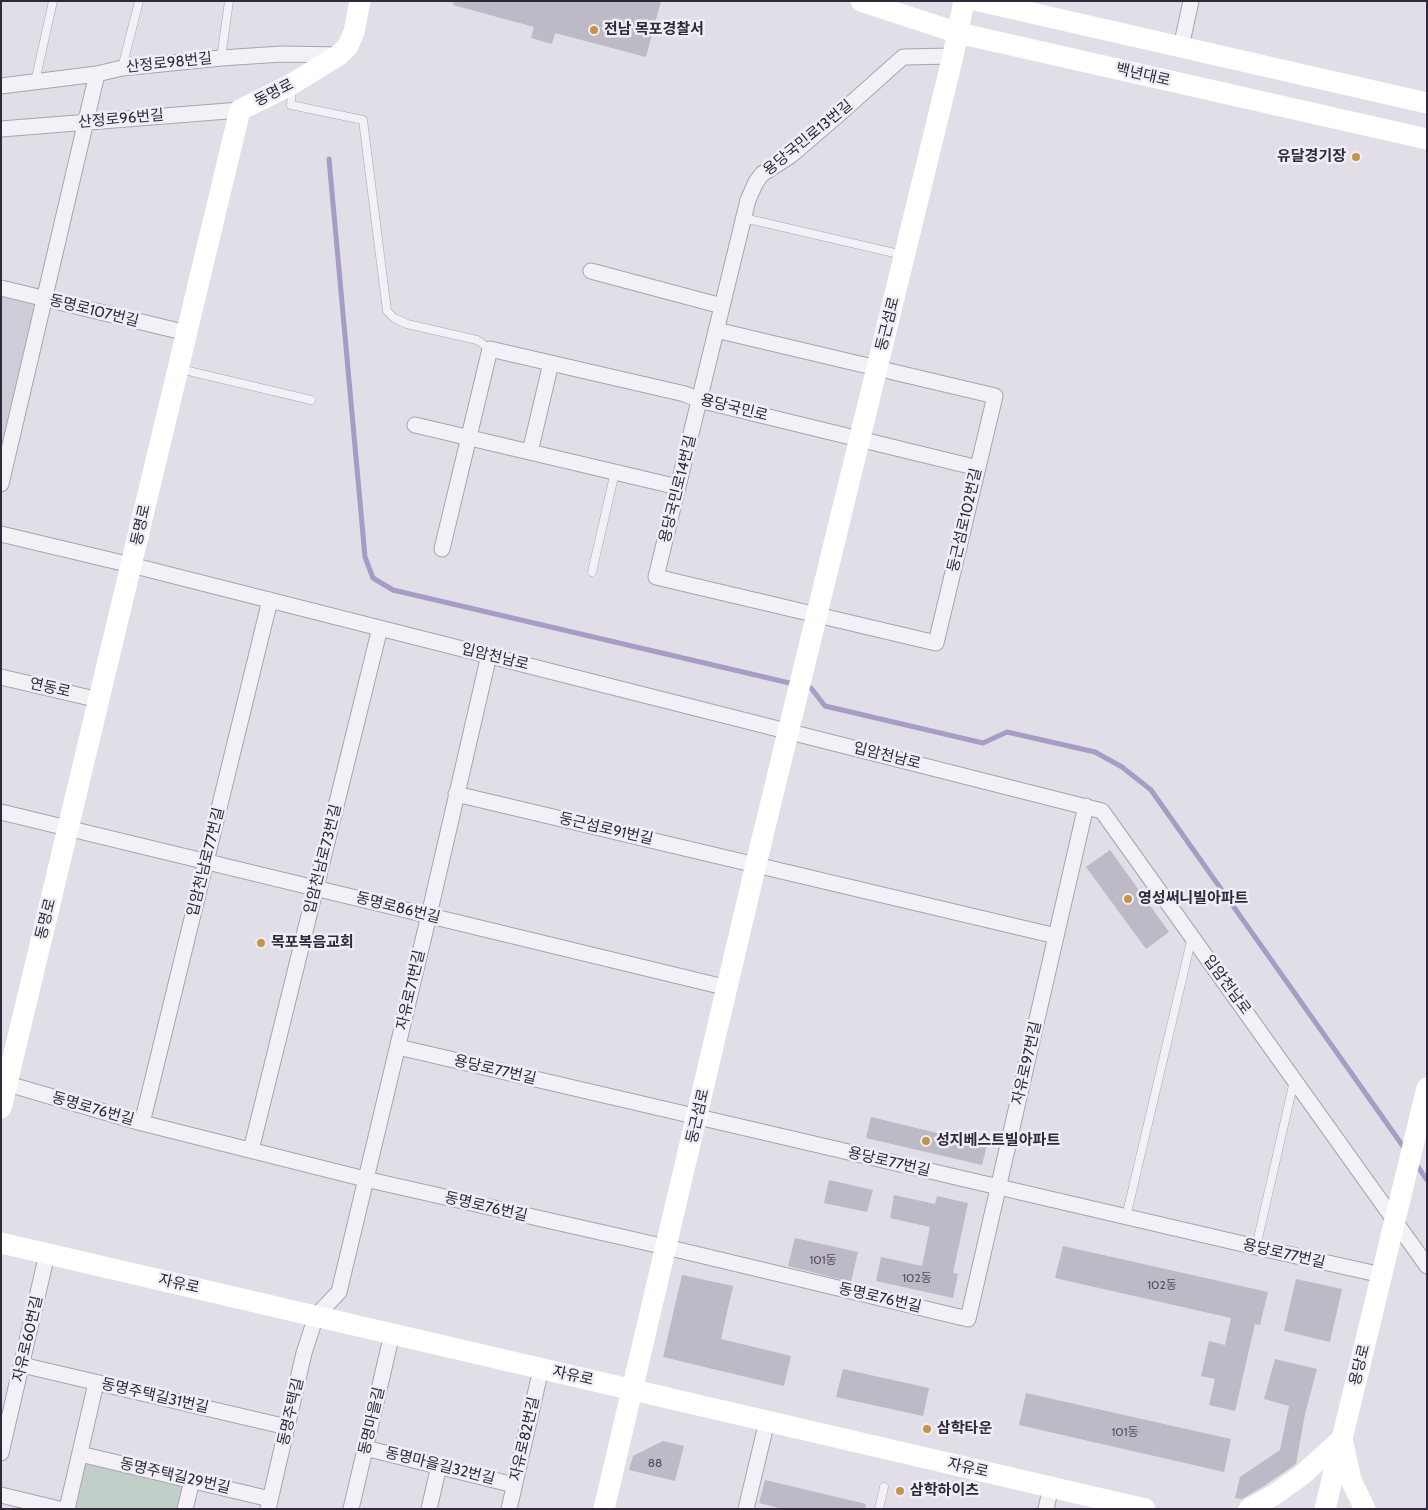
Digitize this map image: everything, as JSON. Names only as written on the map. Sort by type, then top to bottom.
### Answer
[{"type":"street","name":"동명로","points":[[1,1108],[4,1083],[68,828],[240,110],[292,84],[339,55],[348,46],[354,32],[360,1]]},
{"type":"street","name":"백년대로","points":[[861,1],[958,33],[1427,140]]},
{"type":"street","name":"둥근섬로","points":[[604,1509],[756,864],[953,56],[964,1]]},
{"type":"street","points":[[978,1],[1427,103]]},
{"type":"street","points":[[1181,47],[1191,1]]},
{"type":"street","name":"산정로98번길","points":[[1,86],[97,74],[122,68],[221,58],[282,54],[339,55]]},
{"type":"street","name":"용당국민로13번길","points":[[699,400],[748,200],[756,182],[762,174],[790,156],[903,57],[953,56]]},
{"type":"street","points":[[1,484],[97,74]]},
{"type":"street","name":"산정로96번길","points":[[1,130],[240,110]]},
{"type":"street","points":[[591,271],[722,306]]},
{"type":"street","name":"동명로107번길","points":[[1,288],[186,333]]},
{"type":"street","points":[[716,330],[877,369]]},
{"type":"street","points":[[442,549],[490,349]]},
{"type":"street","name":"용당국민로","points":[[490,349],[685,394],[699,400],[978,468]]},
{"type":"street","points":[[530,452],[552,363]]},
{"type":"street","name":"둥근섬로102번길","points":[[818,614],[936,643],[995,396],[877,369]]},
{"type":"street","name":"용당국민로14번길","points":[[699,400],[656,577],[818,614]]},
{"type":"street","points":[[415,425],[678,487]]},
{"type":"street","name":"입암천남로","points":[[1,534],[131,564],[489,655],[790,727],[1102,811],[1427,1266]]},
{"type":"street","name":"입암천남로77번길","points":[[142,1123],[270,600]]},
{"type":"street","name":"입암천남로73번길","points":[[251,1150],[380,628]]},
{"type":"street","name":"자유로71번길","points":[[316,1316],[339,1292],[489,655]]},
{"type":"street","name":"연동로","points":[[1,677],[99,700]]},
{"type":"street","name":"둥근섬로91번길","points":[[456,794],[1056,936]]},
{"type":"street","name":"자유로97번길","points":[[968,1319],[1086,806]]},
{"type":"street","name":"동명로86번길","points":[[1,812],[728,988]]},
{"type":"street","name":"용당로77번길","points":[[398,1047],[1256,1248],[1382,1275]]},
{"type":"street","name":"동명로76번길","points":[[4,1083],[142,1123],[365,1179],[666,1247],[968,1319]]},
{"type":"street","name":"용당로","points":[[1325,1509],[1425,1095]]},
{"type":"street","name":"자유로","points":[[1,1243],[1145,1509]]},
{"type":"street","name":"자유로60번길","points":[[1,1453],[47,1254]]},
{"type":"street","name":"동명주택길","points":[[269,1504],[304,1353],[316,1316]]},
{"type":"street","name":"동명마을길","points":[[351,1509],[392,1334]]},
{"type":"street","name":"동명주택길31번길","points":[[22,1365],[287,1427]]},
{"type":"street","name":"자유로82번길","points":[[509,1509],[541,1368]]},
{"type":"street","points":[[67,1509],[96,1382]]},
{"type":"street","points":[[746,1509],[767,1421]]},
{"type":"street","points":[[1249,1509],[1274,1495],[1302,1475],[1342,1439],[1351,1480],[1365,1509]]},
{"type":"street","name":"동명마을길32번길","points":[[366,1448],[514,1485]]},
{"type":"street","name":"동명주택길29번길","points":[[80,1454],[192,1481],[269,1504]]},
{"type":"street","points":[[429,1509],[439,1466]]},
{"type":"street","points":[[185,1509],[192,1481]]},
{"type":"street","points":[[1046,1509],[1051,1487]]},
{"type":"street","points":[[1,1495],[59,1509]]},
{"type":"lane","points":[[35,82],[53,1]]},
{"type":"lane","points":[[122,68],[139,1]]},
{"type":"lane","points":[[221,58],[229,1]]},
{"type":"lane","points":[[292,84],[292,105],[363,120],[387,311],[394,318],[407,324],[477,340],[490,349]]},
{"type":"lane","points":[[744,218],[904,255]]},
{"type":"lane","points":[[178,369],[311,400]]},
{"type":"lane","points":[[592,572],[615,472]]},
{"type":"lane","points":[[1126,1217],[1192,936]]},
{"type":"lane","points":[[1256,1248],[1294,1079]]},
{"type":"lane","points":[[879,1509],[884,1487]]},
{"type":"shaded area","points":[[1,296],[38,305],[1,458]]},
{"type":"shaded area","points":[[83,1463],[185,1487],[180,1509],[79,1509],[72,1507]]},
{"type":"building","name":"전남 목포경찰서","points":[[454,1],[661,1],[646,57],[555,33],[552,44],[531,38],[534,27],[453,5]]},
{"type":"building","name":"영성써니빌아파트","points":[[1110,850],[1169,932],[1146,949],[1086,867]]},
{"type":"building","name":"성지베스트빌아파트","points":[[871,1117],[987,1145],[982,1165],[866,1138]]},
{"type":"building","points":[[829,1180],[873,1190],[867,1212],[824,1203]]},
{"type":"building","points":[[894,1195],[935,1204],[937,1196],[968,1203],[953,1273],[958,1274],[953,1298],[876,1281],[881,1257],[922,1266],[930,1227],[890,1218]]},
{"type":"building","points":[[795,1238],[858,1252],[851,1282],[788,1266]]},
{"type":"building","points":[[1063,1246],[1268,1292],[1260,1325],[1255,1324],[1235,1411],[1209,1405],[1215,1379],[1201,1376],[1209,1341],[1225,1345],[1231,1318],[1055,1278]]},
{"type":"building","points":[[682,1275],[733,1286],[721,1339],[791,1356],[784,1386],[663,1357]]},
{"type":"building","points":[[1296,1279],[1342,1289],[1330,1342],[1284,1331]]},
{"type":"building","points":[[1275,1359],[1317,1369],[1305,1414],[1296,1464],[1242,1499],[1235,1498],[1240,1477],[1280,1450],[1289,1406],[1264,1399]]},
{"type":"building","points":[[843,1369],[929,1388],[923,1416],[836,1397]]},
{"type":"building","points":[[1026,1393],[1231,1439],[1224,1472],[1019,1425]]},
{"type":"building","points":[[663,1441],[684,1446],[675,1481],[629,1470],[633,1456]]},
{"type":"building","points":[[765,1480],[866,1504],[865,1509],[783,1509],[759,1503]]},
{"type":"waterway","points":[[329,159],[365,557],[373,578],[393,590],[794,684]]},
{"type":"waterway","points":[[805,686],[811,688],[825,706],[983,743],[1007,732],[1095,752],[1122,767],[1151,790],[1405,1149]]},
{"type":"waterway","points":[[1416,1164],[1427,1180]]},
{"type":"place","name":"전남 목포경찰서","points":[[594,30]]},
{"type":"place","name":"유달경기장","points":[[1356,157]]},
{"type":"place","name":"영성써니빌아파트","points":[[1128,899]]},
{"type":"place","name":"목포복음교회","points":[[261,943]]},
{"type":"place","name":"성지베스트빌아파트","points":[[926,1141]]},
{"type":"place","name":"삼학타운","points":[[927,1429]]},
{"type":"place","name":"삼학하이츠","points":[[900,1491]]}]
